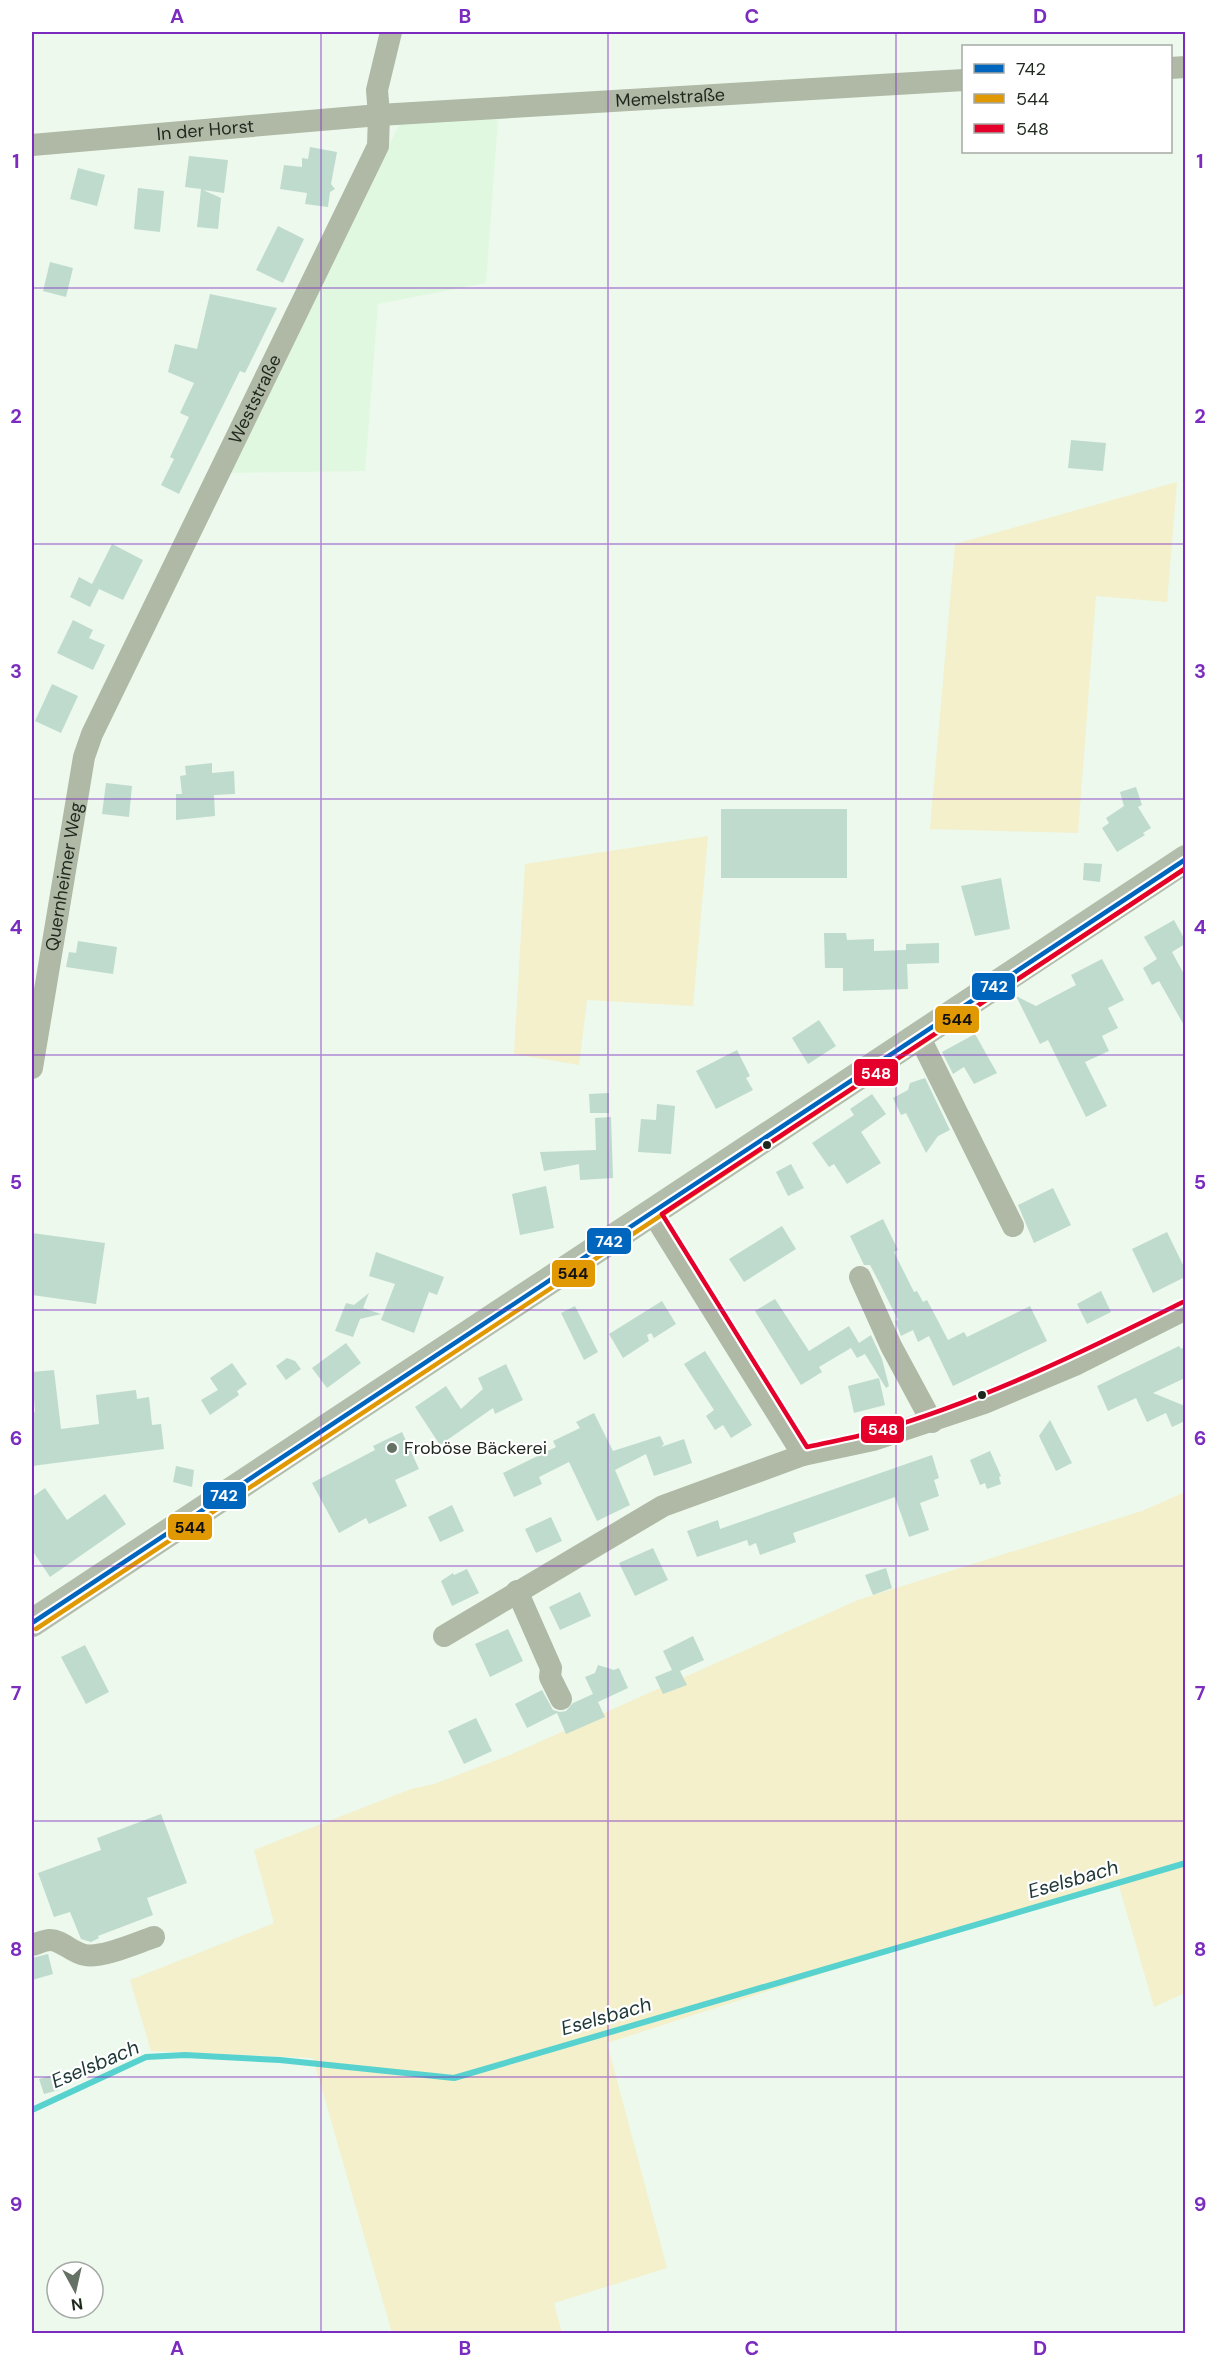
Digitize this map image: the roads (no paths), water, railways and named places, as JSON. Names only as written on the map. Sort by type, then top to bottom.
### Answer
[{"type":"main road","points":[[32,1623],[1185,859]]},
{"type":"street","name":"Weststraße","points":[[84,757],[98,723],[378,146],[379,115],[376,90],[392,32]]},
{"type":"street","name":"Memelstraße","points":[[379,115],[962,80]]},
{"type":"street","name":"In der Horst","points":[[32,145],[379,115]]},
{"type":"street","name":"Quernheimer Weg","points":[[32,1068],[84,757]]},
{"type":"street","points":[[919,1036],[1012,1226]]},
{"type":"street","points":[[652,1212],[803,1455]]},
{"type":"street","points":[[860,1277],[891,1346],[932,1422]]},
{"type":"street","points":[[444,1636],[663,1506],[803,1455],[873,1440],[984,1403],[1077,1364],[1185,1309]]},
{"type":"street","points":[[517,1591],[551,1668],[550,1677],[561,1699]]},
{"type":"street","points":[[32,1945],[51,1940],[62,1943],[72,1952],[87,1956],[106,1953],[154,1938]]},
{"type":"waterway","name":"Eselsbach","points":[[32,2110],[146,2057],[185,2055],[280,2060],[454,2078],[1186,1863]]},
{"type":"place","name":"Froböse Bäckerei","points":[[392,1448]]}]
